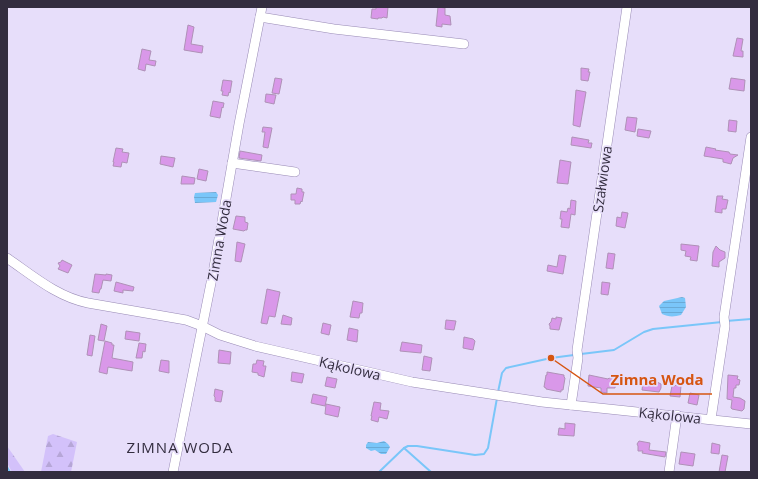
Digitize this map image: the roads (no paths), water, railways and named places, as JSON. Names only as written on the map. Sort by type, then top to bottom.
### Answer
[{"type":"street","name":"Zimna Woda","points":[[173,472],[213,273],[232,163],[262,7]]},
{"type":"street","name":"Szałwiowa","points":[[571,405],[627,7]]},
{"type":"street","points":[[260,17],[334,29],[464,44]]},
{"type":"street","name":"Kąkolowa","points":[[711,419],[751,137]]},
{"type":"street","points":[[232,163],[295,172]]},
{"type":"street","name":"Kąkolowa","points":[[7,258],[51,289],[73,300],[186,320],[228,338],[320,362],[412,382],[497,396],[751,424]]},
{"type":"street","points":[[669,472],[677,416]]},
{"type":"water","points":[[216,192],[218,195],[216,202],[195,203],[195,193]]},
{"type":"water","points":[[682,297],[685,298],[686,307],[681,315],[667,316],[662,314],[659,306],[664,301]]},
{"type":"water","points":[[384,441],[390,447],[386,454],[381,454],[375,450],[371,451],[366,448],[368,442],[377,443]]},
{"type":"waterway","name":"Zimna Woda","points":[[726,321],[751,319]]},
{"type":"waterway","name":"Zimna Woda","points":[[581,354],[614,350],[644,332],[653,329],[722,322]]},
{"type":"waterway","name":"Zimna Woda","points":[[498,392],[502,373],[506,368],[551,358],[574,355]]},
{"type":"waterway","name":"Zimna Woda","points":[[379,472],[408,446],[475,455],[484,454],[488,448],[497,398]]},
{"type":"waterway","points":[[404,448],[431,472]]},
{"type":"waterway","points":[[7,467],[10,472]]},
{"type":"place","name":"Zimna Woda","points":[[551,358]]},
{"type":"district","name":"ZIMNA WODA","points":[[180,447]]}]
